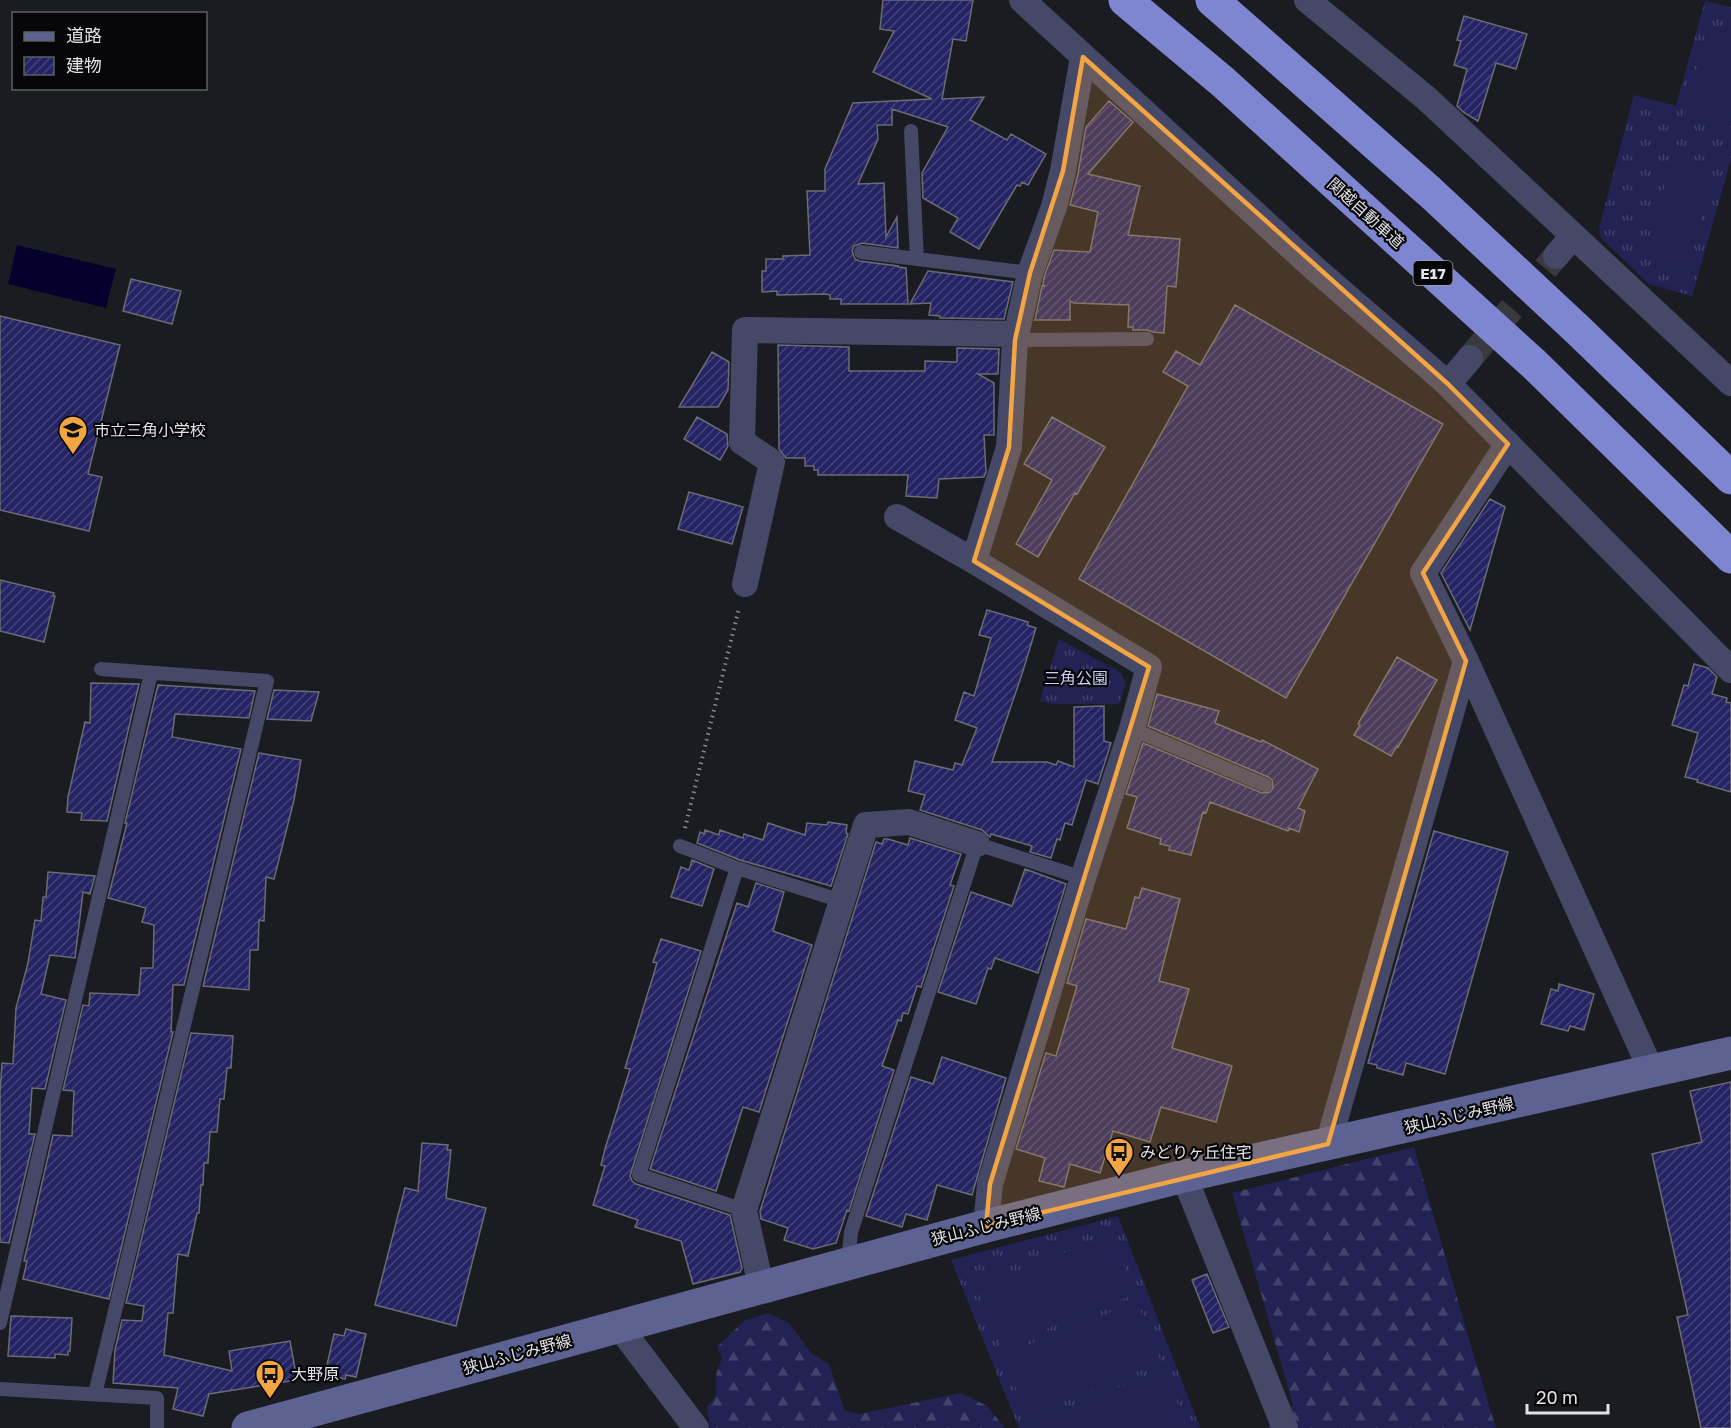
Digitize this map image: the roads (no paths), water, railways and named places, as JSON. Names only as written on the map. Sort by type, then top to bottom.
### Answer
[{"type":"highway","name":"関越自動車道","points":[[1125,0],[1222,82],[1535,365],[1731,557]]},
{"type":"highway","points":[[1212,0],[1430,192],[1578,330],[1731,478]]},
{"type":"main road","name":"狭山ふじみ野線","points":[[248,1428],[986,1226],[1184,1176],[1731,1053]]},
{"type":"street","points":[[1022,0],[1314,268],[1448,384],[1731,670]]},
{"type":"street","points":[[1307,0],[1426,98],[1731,383]]},
{"type":"street","points":[[974,561],[1009,447],[1016,337],[1030,273],[1054,207],[1063,171],[1083,57]]},
{"type":"street","points":[[1556,256],[1573,236]]},
{"type":"street","points":[[745,584],[772,462],[742,442],[745,330],[1016,337]]},
{"type":"street","points":[[1448,384],[1470,358]]},
{"type":"street","points":[[1508,444],[1423,573],[1466,661],[1652,1072]]},
{"type":"street","points":[[897,517],[1149,667],[1132,729],[1083,878],[990,1184],[986,1226]]},
{"type":"street","points":[[1328,1144],[1466,661]]},
{"type":"street","points":[[761,1286],[744,1209],[866,825],[909,822],[976,844]]},
{"type":"street","points":[[1184,1176],[1285,1428]]},
{"type":"street","points":[[618,1326],[696,1428]]},
{"type":"lane","points":[[911,131],[917,259]]},
{"type":"lane","points":[[861,252],[1030,273]]},
{"type":"lane","points":[[1016,337],[1148,339]]},
{"type":"lane","points":[[95,1394],[267,681],[101,669]]},
{"type":"lane","points":[[0,1323],[151,673]]},
{"type":"lane","points":[[1132,729],[1265,786]]},
{"type":"lane","points":[[848,1262],[852,1232],[976,844],[1083,878]]},
{"type":"lane","points":[[680,846],[737,868],[842,901]]},
{"type":"lane","points":[[737,868],[639,1175],[744,1209]]},
{"type":"lane","points":[[0,1389],[158,1398],[157,1428]]},
{"type":"tunnel","points":[[1470,358],[1556,256]]},
{"type":"place","name":"市立三角小学校","points":[[73,456]]},
{"type":"place","name":"みどりヶ丘住宅","points":[[1119,1178]]},
{"type":"place","name":"大野原","points":[[270,1400]]},
{"type":"park label","name":"三角公園","points":[[1076,678]]}]
